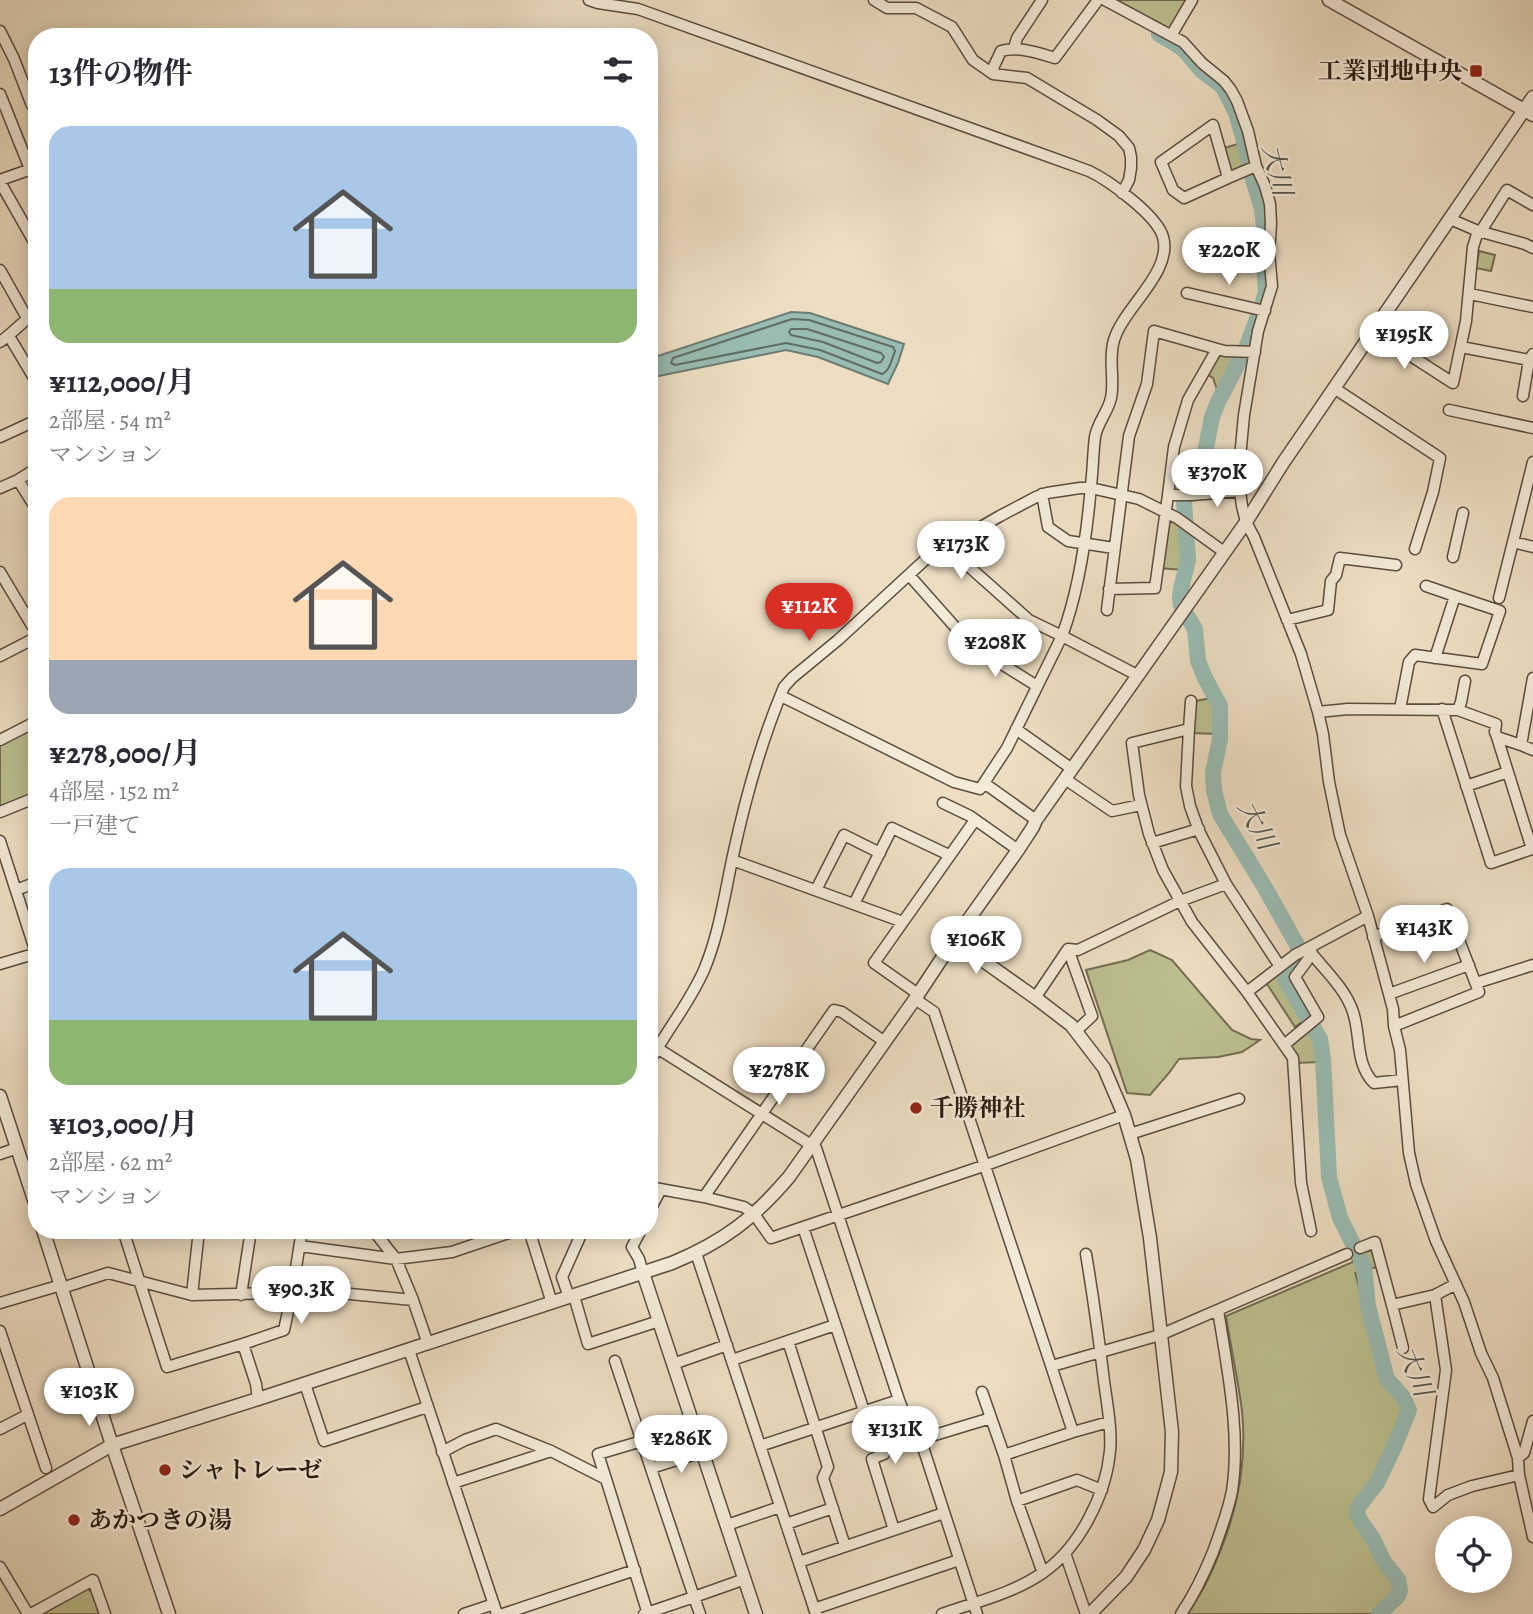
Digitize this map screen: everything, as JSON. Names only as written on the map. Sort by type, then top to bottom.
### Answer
[{"type":"street","points":[[589,0],[638,9],[1076,166],[1101,177],[1122,193],[1150,216],[1163,236],[1161,265],[1123,321],[1112,349],[1111,398],[1095,435],[1091,488],[1075,595],[1062,636],[1007,748],[980,789],[954,782],[781,696]]},
{"type":"street","points":[[874,0],[887,8],[918,4],[952,27],[973,60],[993,74],[1027,78],[1119,136],[1129,148],[1131,157],[1129,180],[1122,193]]},
{"type":"street","points":[[1014,48],[1017,38],[1042,0]]},
{"type":"street","points":[[1105,0],[1172,34],[1224,81],[1231,90],[1248,131],[1255,166],[1265,186],[1270,204],[1269,253],[1272,286],[1258,331],[1248,352],[1241,436],[1240,491],[1245,522],[1254,537],[1301,654],[1318,712],[1340,835],[1368,916],[1393,1009],[1400,1050],[1409,1153],[1416,1184],[1436,1241],[1493,1378],[1518,1458],[1519,1475],[1533,1537]]},
{"type":"street","points":[[1172,34],[1192,0]]},
{"type":"street","points":[[1329,0],[1529,113]]},
{"type":"street","points":[[993,74],[1001,51],[1014,48],[1055,58],[1096,3]]},
{"type":"street","points":[[0,31],[15,59],[28,95]]},
{"type":"street","points":[[0,94],[28,157]]},
{"type":"street","points":[[0,1508],[111,1445],[643,1273],[714,1244],[754,1214],[789,1177],[885,1042],[1036,820],[1245,522],[1450,219],[1529,113],[1533,97]]},
{"type":"street","points":[[1228,178],[1213,125],[1161,162],[1172,190],[1184,198],[1255,166]]},
{"type":"street","points":[[28,170],[0,181],[28,231]]},
{"type":"street","points":[[1374,332],[1453,383],[1470,294],[1473,247],[1479,231],[1507,190],[1533,205]]},
{"type":"street","points":[[1450,219],[1533,248]]},
{"type":"street","points":[[0,270],[27,318],[4,339],[28,371]]},
{"type":"street","points":[[1187,293],[1265,311]]},
{"type":"street","points":[[1470,294],[1533,307]]},
{"type":"street","points":[[1107,610],[1129,436],[1147,384],[1154,331],[1217,349],[1248,352]]},
{"type":"street","points":[[1461,346],[1531,357],[1523,396]]},
{"type":"street","points":[[1109,589],[1155,588],[1166,512],[1172,495],[1174,447],[1188,400],[1217,349]]},
{"type":"street","points":[[1334,388],[1440,458],[1433,492],[1415,549]]},
{"type":"street","points":[[1449,410],[1533,428]]},
{"type":"street","points":[[0,437],[28,424]]},
{"type":"street","points":[[1499,598],[1533,462]]},
{"type":"street","points":[[2,484],[18,480],[28,474]]},
{"type":"street","points":[[18,480],[28,496]]},
{"type":"street","points":[[658,1047],[677,1020],[704,969],[722,912],[745,803],[785,688],[792,678],[838,640],[927,558],[1042,494],[1091,488],[1139,499],[1177,518],[1224,552]]},
{"type":"street","points":[[1172,495],[1240,491]]},
{"type":"street","points":[[1042,494],[1048,527],[1068,541],[1114,548]]},
{"type":"street","points":[[1453,557],[1462,513]]},
{"type":"street","points":[[1513,542],[1533,547]]},
{"type":"street","points":[[947,547],[1029,620],[1137,675]]},
{"type":"street","points":[[1287,620],[1328,610],[1331,580],[1336,575],[1339,558],[1396,565]]},
{"type":"street","points":[[0,572],[28,620]]},
{"type":"street","points":[[909,575],[971,645],[1037,686]]},
{"type":"street","points":[[1399,709],[1409,662],[1415,655],[1482,664],[1500,611],[1426,586]]},
{"type":"street","points":[[1435,658],[1455,596]]},
{"type":"street","points":[[0,656],[28,640]]},
{"type":"street","points":[[1521,745],[1533,678]]},
{"type":"street","points":[[1458,710],[1465,681]]},
{"type":"street","points":[[1191,701],[1186,786],[1190,806],[1226,884],[1279,965]]},
{"type":"street","points":[[1318,712],[1348,709],[1442,709],[1458,710],[1496,724],[1495,732],[1532,849],[1491,863],[1442,709]]},
{"type":"street","points":[[0,740],[28,726]]},
{"type":"street","points":[[1016,729],[1112,811],[1141,804]]},
{"type":"street","points":[[1189,729],[1132,743],[1141,804],[1163,870],[1192,922],[1247,992],[1293,1058],[1301,1183],[1311,1231]]},
{"type":"street","points":[[1497,737],[1533,751]]},
{"type":"street","points":[[1466,786],[1508,772]]},
{"type":"street","points":[[984,783],[1036,820]]},
{"type":"street","points":[[0,812],[28,801]]},
{"type":"street","points":[[943,803],[975,820],[1018,850]]},
{"type":"street","points":[[975,820],[874,963],[934,1012],[1073,1432]]},
{"type":"street","points":[[854,904],[892,828],[949,855]]},
{"type":"street","points":[[1152,843],[1199,829]]},
{"type":"street","points":[[816,890],[844,835],[880,853]]},
{"type":"street","points":[[0,841],[28,928]]},
{"type":"street","points":[[732,860],[903,922]]},
{"type":"street","points":[[1068,949],[1078,950],[1180,901],[1226,884]]},
{"type":"street","points":[[16,890],[28,885]]},
{"type":"street","points":[[1373,937],[1447,909],[1479,992],[1394,1026]]},
{"type":"street","points":[[1247,992],[1294,955],[1311,950],[1368,916]]},
{"type":"street","points":[[954,940],[1071,1025],[1104,1068],[1124,1115],[1137,1158],[1150,1238],[1172,1432],[1171,1472],[1158,1520],[1144,1550],[1126,1577],[1088,1614],[1065,1553]]},
{"type":"street","points":[[1035,998],[1068,949]]},
{"type":"street","points":[[1068,949],[1092,1016],[1076,1031]]},
{"type":"street","points":[[1284,1045],[1318,1017],[1295,977],[1311,950]]},
{"type":"street","points":[[1311,950],[1347,998],[1353,1012],[1363,1068],[1369,1078],[1374,1083],[1402,1080]]},
{"type":"street","points":[[0,964],[28,956]]},
{"type":"street","points":[[1389,994],[1469,965]]},
{"type":"street","points":[[1476,983],[1533,965]]},
{"type":"street","points":[[704,1197],[835,1010],[885,1042]]},
{"type":"street","points":[[658,1049],[816,1148],[915,1441],[991,1418]]},
{"type":"street","points":[[0,1096],[28,1174]]},
{"type":"street","points":[[1130,1134],[1239,1099]]},
{"type":"street","points":[[658,1189],[744,1207],[754,1214],[771,1238],[1124,1115]]},
{"type":"street","points":[[0,1154],[17,1148]]},
{"type":"street","points":[[803,1227],[835,1325],[884,1454],[872,1459],[894,1530]]},
{"type":"street","points":[[46,1239],[111,1445],[169,1614]]},
{"type":"street","points":[[126,1239],[167,1367],[284,1330],[301,1239]]},
{"type":"street","points":[[192,1295],[198,1239]]},
{"type":"street","points":[[241,1294],[250,1239]]},
{"type":"street","points":[[380,1239],[396,1259],[428,1344]]},
{"type":"street","points":[[300,1246],[396,1259],[452,1252],[490,1239]]},
{"type":"street","points":[[532,1239],[552,1303]]},
{"type":"street","points":[[579,1239],[562,1278],[588,1344],[659,1321]]},
{"type":"street","points":[[636,1239],[632,1247],[639,1259],[756,1614]]},
{"type":"street","points":[[1360,1248],[1375,1242],[1403,1349]]},
{"type":"street","points":[[696,1253],[815,1611],[960,1560]]},
{"type":"street","points":[[942,1614],[975,1609],[1043,1573],[1065,1553],[1095,1506],[1107,1472],[1110,1450],[1109,1422],[1086,1254]]},
{"type":"street","points":[[1052,1366],[1160,1335],[1347,1254]]},
{"type":"street","points":[[0,1303],[108,1273],[192,1295],[330,1292],[413,1300]]},
{"type":"street","points":[[1392,1305],[1435,1294],[1456,1284]]},
{"type":"street","points":[[1435,1294],[1446,1370],[1429,1499],[1433,1507],[1448,1495],[1472,1486],[1519,1475]]},
{"type":"street","points":[[1181,1614],[1203,1577],[1224,1523],[1232,1490],[1233,1413],[1218,1310]]},
{"type":"street","points":[[732,1360],[835,1325]]},
{"type":"street","points":[[0,1331],[5,1365],[46,1468]]},
{"type":"street","points":[[788,1341],[828,1467],[824,1478],[845,1546]]},
{"type":"street","points":[[243,1344],[258,1399]]},
{"type":"street","points":[[673,1364],[727,1345]]},
{"type":"street","points":[[409,1350],[496,1609],[464,1614]]},
{"type":"street","points":[[615,1361],[700,1614]]},
{"type":"street","points":[[305,1384],[324,1441],[427,1407]]},
{"type":"street","points":[[982,1392],[1043,1573]]},
{"type":"street","points":[[760,1446],[899,1400]]},
{"type":"street","points":[[0,1429],[27,1415]]},
{"type":"street","points":[[1004,1455],[1109,1422]]},
{"type":"street","points":[[1518,1458],[1524,1453],[1533,1422]]},
{"type":"street","points":[[442,1452],[464,1440],[496,1429],[551,1451],[606,1479]]},
{"type":"street","points":[[642,1441],[598,1454],[647,1614],[745,1580]]},
{"type":"street","points":[[921,1441],[975,1609]]},
{"type":"street","points":[[453,1483],[551,1451]]},
{"type":"street","points":[[651,1468],[702,1452]]},
{"type":"street","points":[[1017,1500],[1077,1480],[1101,1490]]},
{"type":"street","points":[[727,1525],[780,1507]]},
{"type":"street","points":[[786,1524],[833,1508]]},
{"type":"street","points":[[799,1562],[944,1513]]},
{"type":"street","points":[[1,1570],[29,1614],[93,1580],[105,1614]]},
{"type":"street","points":[[503,1614],[635,1570]]},
{"type":"green space","points":[[1113,0],[1187,0],[1170,29]]},
{"type":"green space","points":[[1241,143],[1248,168],[1227,172],[1221,149]]},
{"type":"green space","points":[[1479,251],[1495,255],[1491,271],[1476,268]]},
{"type":"green space","points":[[1218,351],[1241,353],[1219,395],[1213,378],[1205,373]]},
{"type":"green space","points":[[1172,520],[1184,527],[1184,570],[1159,568],[1165,524]]},
{"type":"green space","points":[[1212,698],[1216,734],[1191,733],[1195,701]]},
{"type":"green space","points":[[28,729],[28,796],[0,807],[0,743]]},
{"type":"green space","points":[[1150,950],[1172,960],[1232,1030],[1260,1040],[1242,1052],[1218,1057],[1179,1059],[1150,1095],[1127,1093],[1086,970],[1128,960]]},
{"type":"green space","points":[[1291,962],[1283,978],[1306,1019],[1295,1027],[1265,981]]},
{"type":"green space","points":[[1309,1026],[1318,1039],[1320,1062],[1295,1063],[1285,1045]]},
{"type":"green space","points":[[1372,1250],[1377,1267],[1362,1271],[1358,1279],[1355,1272],[1383,1380],[1403,1404],[1405,1413],[1378,1475],[1355,1512],[1380,1560],[1397,1581],[1396,1596],[1376,1614],[1188,1614],[1207,1582],[1226,1537],[1241,1475],[1242,1411],[1226,1316],[1353,1262],[1352,1256]]},
{"type":"green space","points":[[87,1589],[92,1592],[99,1614],[41,1614]]},
{"type":"water","points":[[791,312],[810,313],[904,344],[888,384],[818,357],[786,350],[658,376],[658,356]]},
{"type":"waterway","name":"大川","points":[[1159,34],[1185,51],[1202,71],[1223,87],[1236,113],[1262,209],[1266,291],[1246,348],[1212,417],[1204,458],[1184,501],[1188,560],[1180,598],[1181,606],[1195,629],[1198,661],[1220,706],[1220,739],[1213,772],[1220,814],[1301,952],[1302,957],[1285,979],[1320,1039],[1329,1177],[1340,1218],[1364,1266],[1368,1306],[1387,1379],[1403,1397],[1409,1410],[1377,1483],[1358,1507],[1357,1515],[1384,1562],[1398,1579],[1398,1596],[1379,1614]]},
{"type":"place","name":"工業団地中央","points":[[1476,71]]},
{"type":"place","name":"千勝神社","points":[[916,1108]]},
{"type":"place","name":"シャトレーゼ","points":[[165,1470]]},
{"type":"place","name":"あかつきの湯","points":[[74,1520]]}]
